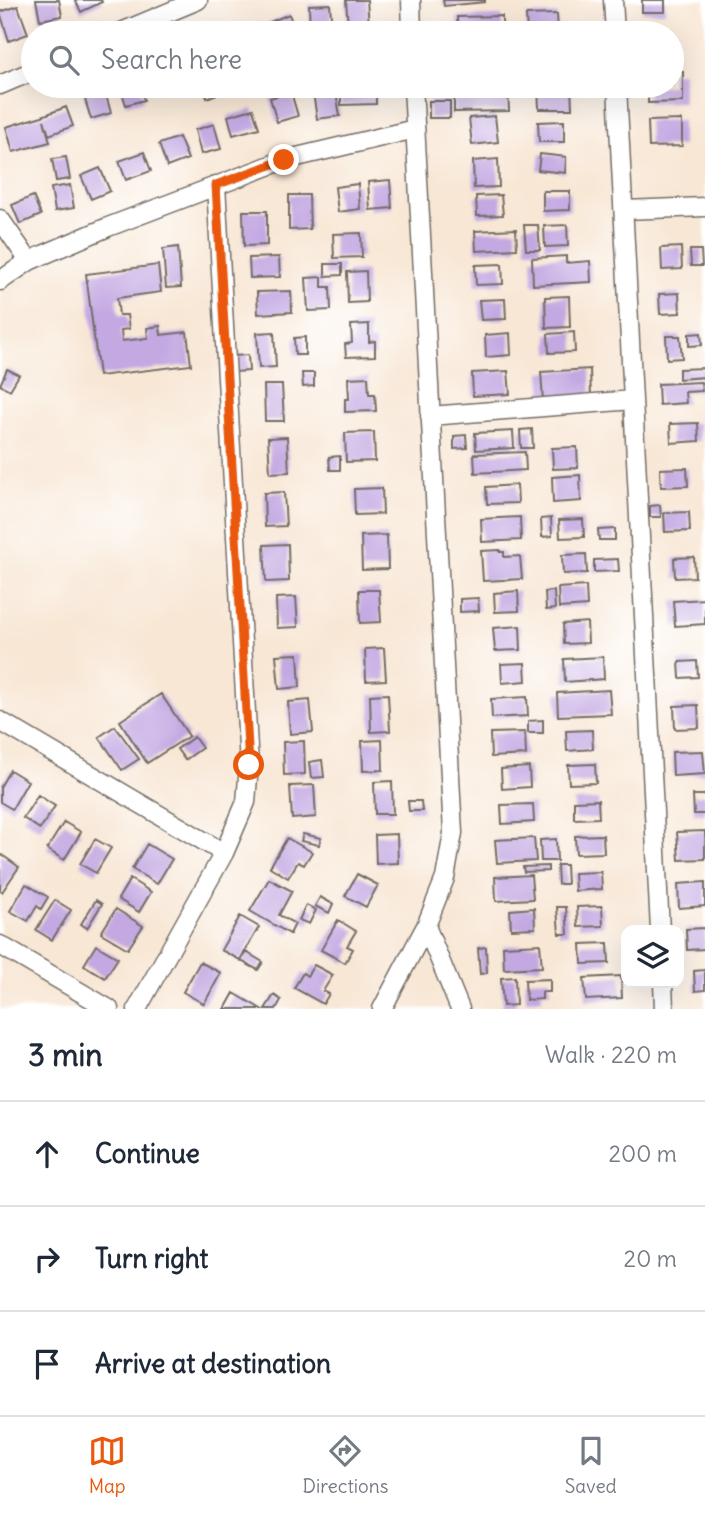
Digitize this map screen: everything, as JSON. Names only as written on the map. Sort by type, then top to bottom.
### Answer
[{"type":"street","points":[[148,21],[198,0]]},
{"type":"street","points":[[411,0],[412,21]]},
{"type":"street","points":[[613,0],[614,21]]},
{"type":"street","points":[[0,85],[21,76]]},
{"type":"street","points":[[388,1009],[382,1009],[426,926],[445,878],[453,833],[414,98]]},
{"type":"street","points":[[618,98],[660,925]]},
{"type":"street","points":[[0,281],[29,261],[108,227],[284,160],[415,129]]},
{"type":"street","points":[[138,1009],[224,853],[246,802],[249,765],[216,185]]},
{"type":"street","points":[[624,211],[705,207]]},
{"type":"street","points":[[0,219],[29,261]]},
{"type":"street","points":[[430,416],[633,400]]},
{"type":"street","points":[[0,722],[224,853]]},
{"type":"street","points":[[426,926],[460,1009]]},
{"type":"street","points":[[0,946],[109,1009]]},
{"type":"street","points":[[663,988],[664,1009]]},
{"type":"building","points":[[36,0],[59,0],[62,16],[40,20]]},
{"type":"building","points":[[75,0],[101,0],[102,2],[81,12]]},
{"type":"building","points":[[346,0],[367,0],[369,21],[348,21]]},
{"type":"building","points":[[443,0],[485,0],[485,2],[444,6]]},
{"type":"building","points":[[642,0],[665,0],[665,12],[642,12]]},
{"type":"building","points":[[330,4],[331,21],[310,21],[309,5]]},
{"type":"building","points":[[18,6],[23,21],[21,21],[21,37],[9,41],[0,12]]},
{"type":"building","points":[[289,14],[292,21],[272,21]]},
{"type":"building","points":[[557,14],[557,21],[526,21],[526,15]]},
{"type":"building","points":[[502,16],[502,21],[457,21],[457,17]]},
{"type":"building","points":[[85,98],[107,98],[111,113],[91,119]]},
{"type":"building","points":[[124,98],[143,98],[144,100],[126,105]]},
{"type":"building","points":[[270,98],[293,98],[298,116],[277,122]]},
{"type":"building","points":[[314,98],[337,98],[340,116],[317,119]]},
{"type":"building","points":[[341,98],[376,98],[376,104],[341,105]]},
{"type":"building","points":[[454,98],[508,98],[509,111],[454,112]]},
{"type":"building","points":[[539,98],[572,98],[572,109],[539,109]]},
{"type":"building","points":[[648,98],[683,98],[683,102],[648,103]]},
{"type":"building","points":[[429,101],[450,101],[450,118],[429,118]]},
{"type":"building","points":[[66,107],[73,126],[49,135],[44,120],[50,142],[13,152],[6,127]]},
{"type":"building","points":[[253,109],[259,128],[233,135],[228,116]]},
{"type":"building","points":[[495,116],[498,142],[472,145],[469,118]]},
{"type":"building","points":[[682,120],[682,146],[649,147],[648,121]]},
{"type":"building","points":[[564,121],[564,142],[539,142],[538,122]]},
{"type":"building","points":[[214,124],[221,149],[201,154],[195,130]]},
{"type":"building","points":[[179,137],[188,159],[167,167],[159,144]]},
{"type":"building","points":[[144,152],[151,171],[126,180],[119,161]]},
{"type":"building","points":[[540,154],[566,157],[565,173],[538,170]]},
{"type":"building","points":[[66,157],[70,179],[56,181],[52,159]]},
{"type":"building","points":[[498,159],[499,187],[474,188],[473,161]]},
{"type":"building","points":[[100,168],[110,191],[91,199],[81,176]]},
{"type":"building","points":[[390,180],[392,208],[370,210],[368,182]]},
{"type":"building","points":[[358,184],[360,209],[338,212],[335,187]]},
{"type":"building","points":[[70,185],[74,208],[55,211],[51,188]]},
{"type":"building","points":[[543,191],[570,191],[570,210],[543,211]]},
{"type":"building","points":[[289,195],[309,195],[310,229],[289,230]]},
{"type":"building","points":[[501,195],[503,215],[477,216],[476,196]]},
{"type":"building","points":[[33,196],[41,215],[20,224],[12,205]]},
{"type":"building","points":[[243,211],[267,211],[267,245],[244,246]]},
{"type":"building","points":[[524,225],[538,225],[540,250],[526,250]]},
{"type":"building","points":[[567,225],[568,246],[545,247],[544,226]]},
{"type":"building","points":[[516,229],[517,249],[476,251],[475,231]]},
{"type":"building","points":[[361,233],[362,257],[334,258],[333,234]]},
{"type":"building","points":[[178,247],[181,287],[166,288],[163,249]]},
{"type":"building","points":[[681,247],[682,269],[662,270],[661,248]]},
{"type":"building","points":[[690,250],[701,250],[702,266],[691,266]]},
{"type":"building","points":[[566,256],[566,263],[590,261],[591,282],[533,285],[532,258]]},
{"type":"building","points":[[279,257],[280,277],[250,278],[249,258]]},
{"type":"building","points":[[325,264],[342,264],[342,275],[325,276]]},
{"type":"building","points":[[502,264],[503,284],[476,285],[475,265]]},
{"type":"building","points":[[158,265],[161,292],[117,298],[119,315],[127,315],[129,329],[121,330],[122,341],[148,338],[147,328],[160,326],[161,335],[187,332],[191,365],[99,376],[86,274]]},
{"type":"building","points":[[366,271],[367,302],[348,303],[347,272]]},
{"type":"building","points":[[322,277],[322,287],[330,287],[331,310],[308,311],[306,278]]},
{"type":"building","points":[[291,291],[292,312],[258,314],[257,292]]},
{"type":"building","points":[[679,293],[680,313],[660,314],[659,294]]},
{"type":"building","points":[[569,296],[570,327],[546,328],[545,297]]},
{"type":"building","points":[[505,299],[506,319],[481,320],[479,300]]},
{"type":"building","points":[[369,324],[369,342],[375,341],[375,356],[346,357],[345,344],[352,343],[351,325]]},
{"type":"building","points":[[274,332],[276,367],[259,368],[257,333]]},
{"type":"building","points":[[574,332],[575,352],[549,353],[548,334]]},
{"type":"building","points":[[510,333],[511,355],[486,357],[485,335]]},
{"type":"building","points":[[701,333],[702,345],[689,346],[689,334]]},
{"type":"building","points":[[666,336],[680,336],[682,358],[667,359]]},
{"type":"building","points":[[305,337],[305,355],[295,355],[294,338]]},
{"type":"building","points":[[248,355],[249,371],[234,372],[234,356]]},
{"type":"building","points":[[705,368],[705,377],[679,379],[679,369]]},
{"type":"building","points":[[7,369],[19,375],[10,390],[0,385]]},
{"type":"building","points":[[590,369],[591,399],[543,401],[541,372]]},
{"type":"building","points":[[508,371],[510,394],[473,396],[472,373]]},
{"type":"building","points":[[302,373],[314,373],[314,386],[303,387]]},
{"type":"building","points":[[368,377],[369,394],[375,394],[376,411],[345,412],[345,399],[349,399],[348,378]]},
{"type":"building","points":[[701,382],[702,391],[685,392],[686,403],[659,405],[658,384]]},
{"type":"building","points":[[264,385],[282,385],[284,421],[265,421]]},
{"type":"building","points":[[698,423],[699,441],[671,443],[670,424]]},
{"type":"building","points":[[532,429],[533,448],[521,448],[520,430]]},
{"type":"building","points":[[513,431],[514,448],[476,450],[475,433]]},
{"type":"building","points":[[374,432],[375,461],[346,462],[345,433]]},
{"type":"building","points":[[466,435],[467,448],[454,449],[454,436]]},
{"type":"building","points":[[287,437],[289,472],[270,473],[268,438]]},
{"type":"building","points":[[577,447],[578,468],[553,469],[552,448]]},
{"type":"building","points":[[525,452],[526,470],[475,473],[474,454]]},
{"type":"building","points":[[340,456],[340,470],[330,470],[329,457]]},
{"type":"building","points":[[687,468],[688,486],[661,487],[660,469]]},
{"type":"building","points":[[580,475],[581,501],[553,503],[552,477]]},
{"type":"building","points":[[517,485],[518,503],[487,504],[486,487]]},
{"type":"building","points":[[382,488],[383,514],[355,515],[354,489]]},
{"type":"building","points":[[284,492],[286,526],[265,527],[264,493]]},
{"type":"building","points":[[660,505],[661,517],[650,517],[650,506]]},
{"type":"building","points":[[689,512],[690,531],[665,532],[664,513]]},
{"type":"building","points":[[520,517],[521,540],[482,542],[481,519]]},
{"type":"building","points":[[551,518],[552,536],[542,537],[541,519]]},
{"type":"building","points":[[583,519],[584,537],[560,538],[559,520]]},
{"type":"building","points":[[615,529],[615,540],[599,540],[598,530]]},
{"type":"building","points":[[387,535],[388,569],[362,570],[361,536]]},
{"type":"building","points":[[288,544],[289,581],[266,582],[264,545]]},
{"type":"building","points":[[481,551],[504,552],[504,557],[520,556],[522,579],[483,581]]},
{"type":"building","points":[[586,554],[587,573],[563,574],[562,555]]},
{"type":"building","points":[[694,557],[695,577],[675,578],[674,558]]},
{"type":"building","points":[[618,559],[619,571],[594,572],[594,560]]},
{"type":"building","points":[[586,586],[587,606],[559,608],[558,588]]},
{"type":"building","points":[[359,590],[379,590],[381,622],[360,623]]},
{"type":"building","points":[[518,591],[519,611],[495,612],[494,593]]},
{"type":"building","points":[[554,591],[555,609],[546,610],[545,592]]},
{"type":"building","points":[[296,597],[298,627],[277,628],[276,598]]},
{"type":"building","points":[[478,598],[479,611],[460,612],[460,599]]},
{"type":"building","points":[[705,599],[705,624],[675,626],[673,601]]},
{"type":"building","points":[[587,622],[588,643],[564,644],[563,624]]},
{"type":"building","points":[[520,626],[521,650],[495,651],[493,628]]},
{"type":"building","points":[[384,648],[386,680],[366,681],[365,649]]},
{"type":"building","points":[[298,654],[300,687],[279,689],[276,655]]},
{"type":"building","points":[[603,657],[604,679],[565,682],[564,659]]},
{"type":"building","points":[[697,661],[698,677],[680,678],[679,662]]},
{"type":"building","points":[[525,663],[526,681],[502,683],[501,664]]},
{"type":"building","points":[[609,690],[611,714],[558,716],[557,693]]},
{"type":"building","points":[[161,694],[189,736],[147,763],[120,721]]},
{"type":"building","points":[[388,694],[390,731],[371,732],[370,695]]},
{"type":"building","points":[[527,697],[528,716],[492,718],[491,699]]},
{"type":"building","points":[[310,700],[313,732],[290,734],[288,702]]},
{"type":"building","points":[[698,705],[699,728],[675,729],[674,706]]},
{"type":"building","points":[[543,720],[543,733],[528,733],[528,721]]},
{"type":"building","points":[[115,726],[139,759],[122,770],[99,737]]},
{"type":"building","points":[[592,730],[593,749],[567,751],[566,731]]},
{"type":"building","points":[[525,732],[526,755],[491,757],[490,733]]},
{"type":"building","points":[[194,737],[202,748],[185,760],[177,749]]},
{"type":"building","points":[[382,740],[383,770],[363,771],[362,741]]},
{"type":"building","points":[[304,741],[305,774],[284,775],[283,742]]},
{"type":"building","points":[[703,751],[705,774],[673,776],[672,752]]},
{"type":"building","points":[[322,760],[324,777],[311,778],[309,762]]},
{"type":"building","points":[[595,764],[596,783],[569,784],[568,765]]},
{"type":"building","points":[[529,767],[530,787],[502,789],[501,769]]},
{"type":"building","points":[[10,770],[28,781],[12,809],[0,802],[0,787]]},
{"type":"building","points":[[392,781],[393,814],[375,814],[374,782]]},
{"type":"building","points":[[314,785],[316,817],[292,819],[290,786]]},
{"type":"building","points":[[38,795],[55,806],[40,829],[23,818]]},
{"type":"building","points":[[693,795],[705,795],[705,814],[694,814]]},
{"type":"building","points":[[598,800],[599,818],[574,819],[574,801]]},
{"type":"building","points":[[408,801],[421,801],[422,811],[409,811]]},
{"type":"building","points":[[533,804],[534,822],[502,824],[501,805]]},
{"type":"building","points":[[64,822],[81,832],[64,860],[47,849]]},
{"type":"building","points":[[705,831],[705,859],[679,860],[677,832]]},
{"type":"building","points":[[303,834],[321,838],[319,845],[301,841]]},
{"type":"building","points":[[397,834],[398,863],[376,864],[375,835]]},
{"type":"building","points":[[603,835],[604,853],[576,854],[575,836]]},
{"type":"building","points":[[287,838],[312,852],[304,865],[298,862],[288,878],[270,867]]},
{"type":"building","points":[[534,838],[536,861],[497,863],[495,840]]},
{"type":"building","points":[[95,839],[111,848],[96,873],[80,864]]},
{"type":"building","points":[[556,839],[557,861],[541,861],[540,840]]},
{"type":"building","points":[[147,844],[172,859],[157,884],[132,869]]},
{"type":"building","points":[[2,855],[19,867],[2,892],[0,857]]},
{"type":"building","points":[[557,865],[566,865],[567,884],[558,884]]},
{"type":"building","points":[[548,866],[548,871],[524,872],[523,867]]},
{"type":"building","points":[[601,872],[602,889],[575,891],[574,873]]},
{"type":"building","points":[[357,874],[378,885],[366,907],[345,896]]},
{"type":"building","points":[[531,875],[533,899],[496,901],[495,877]]},
{"type":"building","points":[[130,879],[151,892],[139,912],[118,899]]},
{"type":"building","points":[[269,879],[292,891],[279,915],[295,924],[290,934],[250,911]]},
{"type":"building","points":[[705,882],[705,906],[679,908],[678,884]]},
{"type":"building","points":[[26,884],[48,897],[41,909],[37,906],[28,921],[10,911]]},
{"type":"building","points":[[320,897],[333,904],[329,913],[315,906]]},
{"type":"building","points":[[55,900],[71,910],[52,940],[36,930]]},
{"type":"building","points":[[96,900],[102,904],[87,928],[81,924]]},
{"type":"building","points":[[306,905],[316,910],[309,924],[299,920]]},
{"type":"building","points":[[602,906],[603,926],[578,927],[577,907]]},
{"type":"building","points":[[557,907],[566,907],[568,934],[559,934]]},
{"type":"building","points":[[534,908],[535,928],[511,929],[510,910]]},
{"type":"building","points":[[116,909],[143,926],[128,949],[101,933]]},
{"type":"building","points":[[240,916],[259,927],[240,960],[221,950]]},
{"type":"building","points":[[338,920],[356,931],[347,946],[353,949],[345,963],[321,950]]},
{"type":"building","points":[[705,928],[705,949],[687,950],[686,929]]},
{"type":"building","points":[[608,943],[609,963],[582,964],[581,944]]},
{"type":"building","points":[[540,944],[542,967],[504,969],[503,946]]},
{"type":"building","points":[[96,945],[118,958],[105,978],[84,965]]},
{"type":"building","points":[[486,947],[487,973],[480,974],[478,948]]},
{"type":"building","points":[[246,952],[263,962],[258,970],[241,961]]},
{"type":"building","points":[[200,962],[221,973],[204,1004],[183,992]]},
{"type":"building","points":[[314,965],[333,975],[323,991],[329,994],[323,1004],[294,988],[303,973],[307,976]]},
{"type":"building","points":[[705,970],[705,990],[695,991],[694,971]]},
{"type":"building","points":[[621,976],[622,998],[586,1000],[584,978]]},
{"type":"building","points":[[515,977],[516,1005],[503,1006],[501,978]]},
{"type":"building","points":[[550,979],[550,992],[542,992],[542,999],[526,1000],[525,980]]},
{"type":"building","points":[[234,993],[261,1009],[225,1009]]},
{"type":"building","points":[[274,995],[281,1000],[276,1009],[265,1009]]},
{"type":"route","points":[[249,765],[216,185],[284,160]]}]
